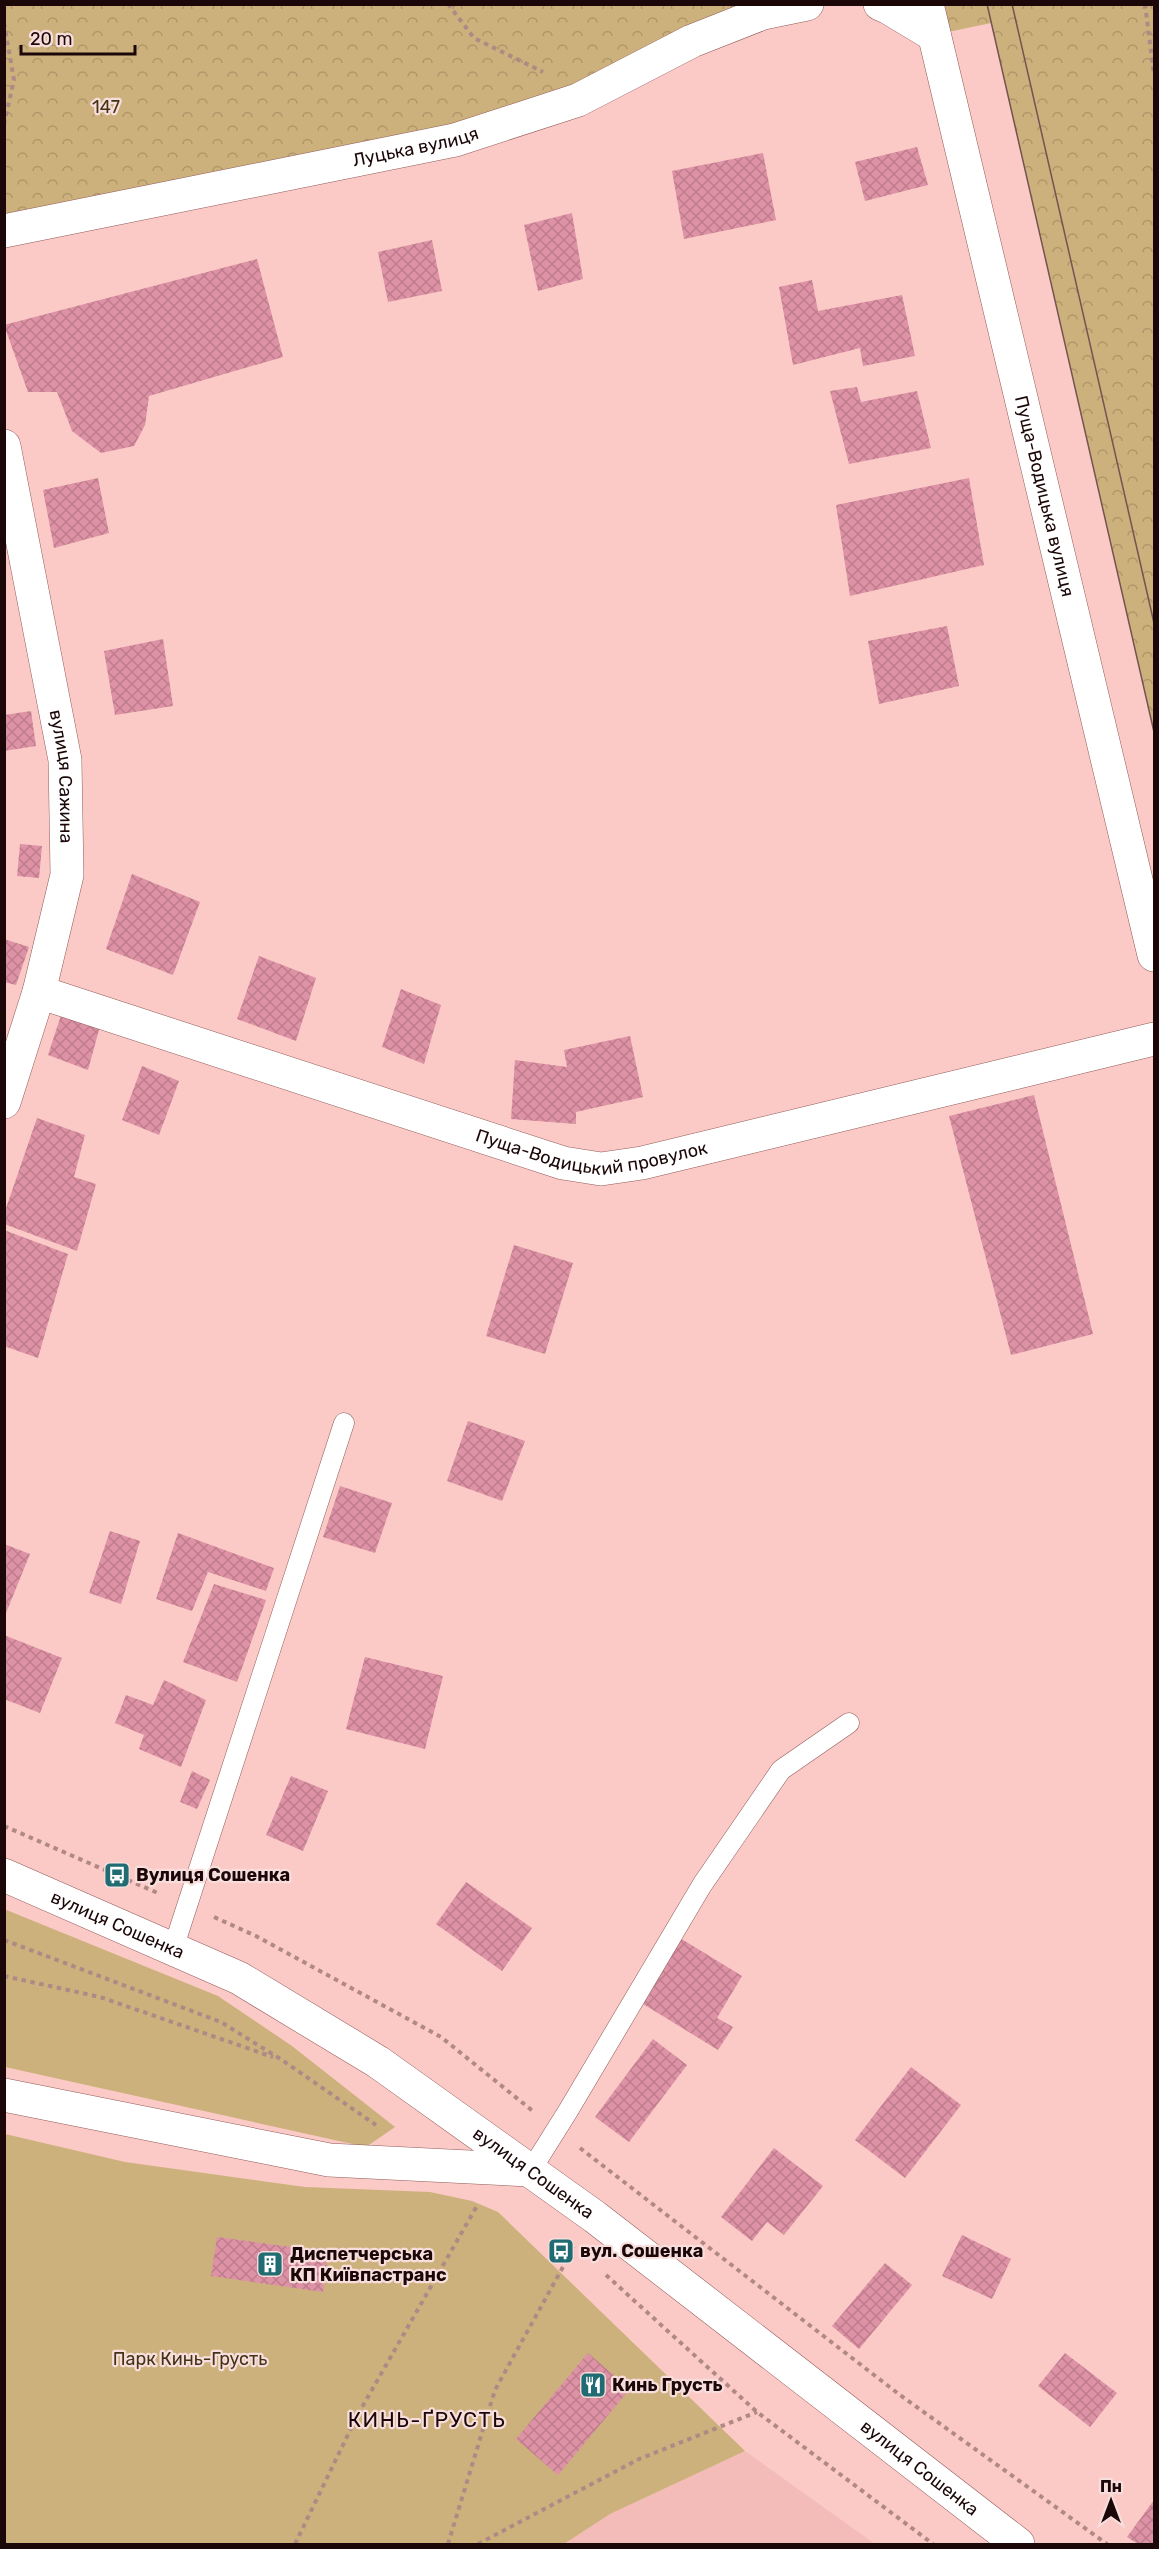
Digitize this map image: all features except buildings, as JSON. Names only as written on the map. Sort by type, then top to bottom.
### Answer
[{"type":"street","name":"Луцька вулиця","points":[[4,231],[455,140],[578,100],[692,41],[763,14],[807,4]]},
{"type":"street","points":[[880,4],[930,20]]},
{"type":"street","name":"Пуща-Водицька вулиця","points":[[930,20],[1155,955]]},
{"type":"street","name":"вулиця Сажина","points":[[4,446],[65,760],[67,875],[39,992],[4,1102]]},
{"type":"street","name":"Пуща-Водицький провулок","points":[[39,992],[563,1163],[601,1169],[642,1163],[1155,1039]]},
{"type":"street","name":"вулиця Сошенка","points":[[4,1875],[239,1978],[378,2062],[531,2170],[1018,2544]]},
{"type":"street","points":[[4,2095],[329,2160],[531,2170]]},
{"type":"lane","points":[[172,1949],[344,1423]]},
{"type":"lane","points":[[531,2170],[702,1885],[781,1770],[849,1724]]},
{"type":"path","points":[[448,4],[474,38],[551,76]]},
{"type":"path","points":[[1145,4],[1155,75]]},
{"type":"path","points":[[4,23],[14,80],[4,124]]},
{"type":"path","points":[[4,1940],[221,2022],[282,2060],[379,2127]]},
{"type":"path","points":[[4,1976],[100,1997],[282,2060]]},
{"type":"path","points":[[295,2544],[357,2416],[482,2196]]},
{"type":"path","points":[[566,2240],[583,2254]]},
{"type":"path","points":[[448,2544],[495,2390],[574,2246]]},
{"type":"path","points":[[600,2270],[757,2412],[933,2544]]},
{"type":"path","points":[[478,2544],[639,2459],[757,2412]]},
{"type":"path","points":[[1101,2540],[1107,2544]]},
{"type":"shaded area","points":[[745,2451],[875,2544],[564,2544],[610,2514]]},
{"type":"green space","name":"147","points":[[5,5],[807,5],[578,100],[5,231]]},
{"type":"green space","points":[[880,5],[1154,5],[1154,732],[991,23],[934,35]]},
{"type":"green space","points":[[4,1909],[218,1996],[292,2046],[395,2127],[366,2147],[5,2067]]},
{"type":"green space","name":"Парк Кинь-Грусть","points":[[5,2134],[125,2162],[305,2187],[430,2192],[472,2201],[498,2212],[745,2451],[610,2514],[564,2544],[5,2544]]},
{"type":"tram line","points":[[987,4],[1154,732]]},
{"type":"tram line","points":[[1012,4],[1154,623]]},
{"type":"place","name":"Вулиця Сошенка","points":[[117,1875]]},
{"type":"place","name":"вул. Сошенка","points":[[561,2251]]},
{"type":"place","name":"Диспетчерська КП Київпастранс","points":[[270,2264]]},
{"type":"place","name":"Кинь Грусть","points":[[593,2385]]},
{"type":"district","name":"КИНЬ-ҐРУСТЬ","points":[[427,2420]]}]
